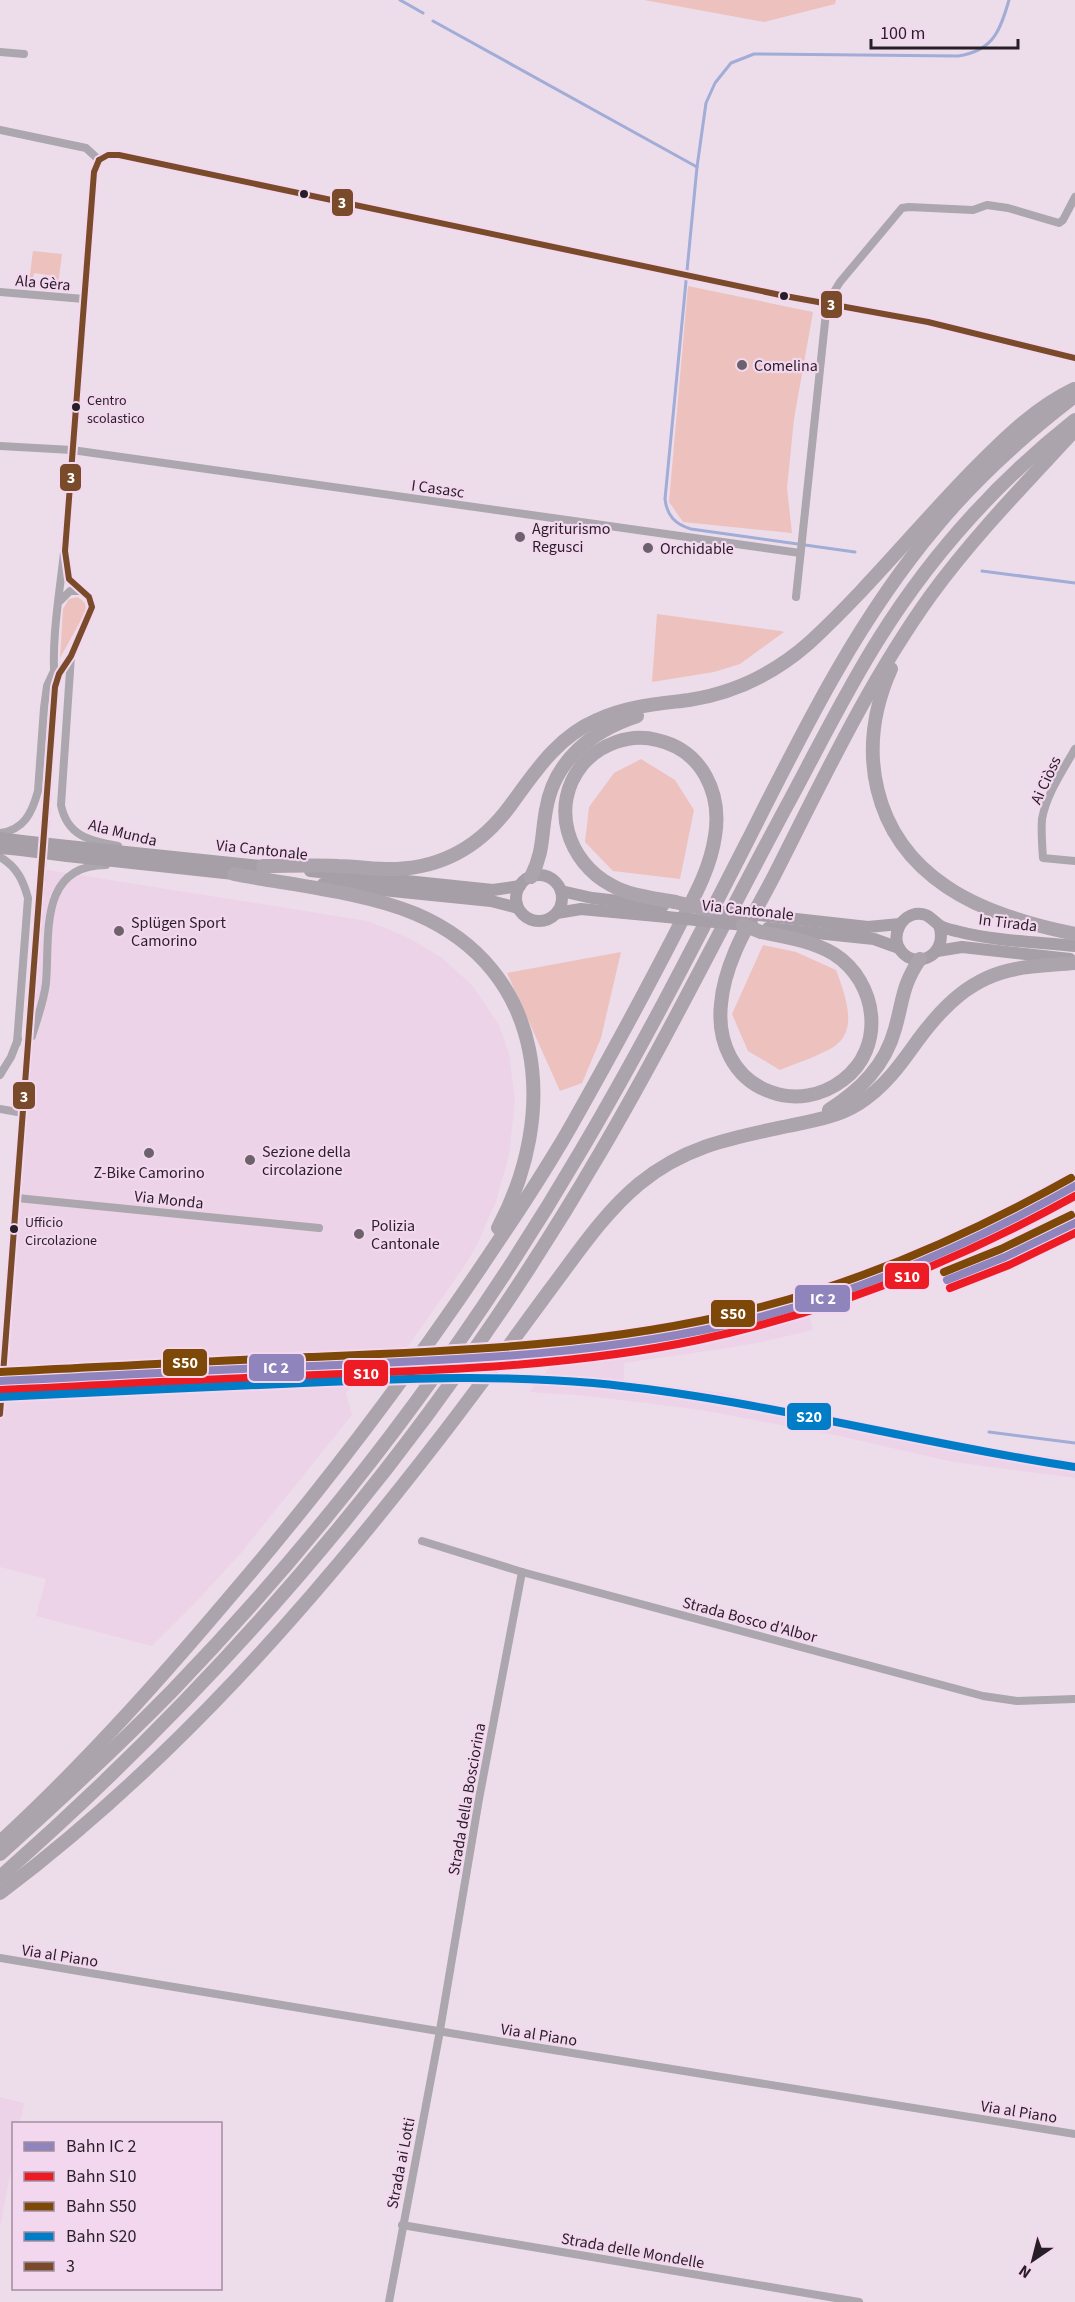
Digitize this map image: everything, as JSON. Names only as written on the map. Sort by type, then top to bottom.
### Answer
[{"type":"highway","points":[[525,881],[539,862],[551,790],[562,767],[574,752],[612,725],[746,684],[774,669],[800,650],[845,608],[958,485],[1000,443],[1057,397],[1075,388]]},
{"type":"highway","points":[[0,1854],[100,1762],[225,1634],[325,1518],[405,1416],[482,1309],[586,1142],[670,991],[812,716],[844,657],[873,612],[918,549],[970,489],[1020,441],[1075,396]]},
{"type":"highway","points":[[0,1877],[106,1780],[231,1653],[329,1541],[424,1420],[516,1289],[604,1146],[676,1017],[838,710],[890,622],[934,560],[971,517],[1016,471],[1075,420]]},
{"type":"highway","points":[[743,926],[765,925],[834,954],[852,969],[864,987],[872,1019],[866,1050],[847,1077],[824,1091],[803,1096],[784,1096],[765,1090],[748,1079],[730,1059],[720,1027],[721,1000],[726,975],[743,938],[838,750],[886,663],[916,616],[977,538],[1075,430]]},
{"type":"highway","points":[[916,616],[882,692],[874,722],[872,760],[874,775],[889,823],[902,844],[918,863],[957,893],[1008,915],[1075,934]]},
{"type":"highway","points":[[263,866],[396,869],[418,867],[448,859],[468,848],[486,834],[549,755],[578,730],[597,720],[629,709],[688,700]]},
{"type":"highway","points":[[0,1842],[89,1753],[173,1663],[263,1558],[367,1427],[462,1295],[524,1202],[592,1088],[669,946],[702,881],[716,835],[713,791],[701,767],[683,750],[662,741],[642,738],[617,741],[592,755],[575,775],[568,789],[565,804],[568,835],[583,863],[607,883],[672,909],[710,910]]},
{"type":"highway","points":[[234,874],[375,901],[417,915],[441,927],[474,951],[508,994],[525,1031],[533,1069],[535,1095],[531,1131],[521,1175],[505,1215],[462,1295]]},
{"type":"highway","points":[[806,1122],[843,1101],[862,1085],[880,1064],[894,1032],[903,989],[920,959]]},
{"type":"highway","points":[[0,1893],[161,1755],[216,1702],[293,1619],[393,1498],[588,1239],[630,1192],[670,1162],[699,1148],[727,1139],[806,1122],[854,1106],[878,1089],[898,1068],[937,1015],[970,986],[1012,969],[1075,962]]},
{"type":"main road","name":"Via Cantonale","points":[[0,838],[22,846]]},
{"type":"main road","name":"Via Cantonale","points":[[0,848],[22,846],[124,861],[263,866],[493,890],[525,881]]},
{"type":"main road","name":"Via Cantonale","points":[[166,862],[234,874],[491,901],[518,908]]},
{"type":"main road","points":[[546,877],[557,884],[561,891],[562,901],[557,913],[547,920],[538,921],[526,917],[518,908],[516,897],[525,881],[546,877]]},
{"type":"main road","name":"Via Cantonale","points":[[561,891],[592,898],[672,909],[743,926]]},
{"type":"main road","name":"Via Cantonale","points":[[557,913],[581,909],[672,909]]},
{"type":"main road","name":"Via Cantonale","points":[[710,910],[765,925],[874,939],[899,948]]},
{"type":"main road","points":[[937,951],[942,940],[939,925],[930,916],[918,914],[909,916],[900,924],[896,934],[899,948],[909,957],[920,959],[929,957],[937,951],[962,947],[1075,962]]},
{"type":"main road","name":"Via Cantonale","points":[[765,925],[868,927],[900,924]]},
{"type":"main road","name":"In Tirada","points":[[939,925],[969,934],[1075,946]]},
{"type":"street","points":[[0,52],[24,54]]},
{"type":"street","points":[[0,130],[86,148],[99,160],[108,155],[119,156],[691,277],[928,322],[1066,356]]},
{"type":"street","name":"Ala Munda","points":[[45,830],[59,602],[65,551],[94,172],[99,160]]},
{"type":"street","points":[[796,597],[827,303],[840,282],[902,208],[973,210],[987,205],[1008,208],[1059,223],[1064,220],[1075,197]]},
{"type":"street","name":"Ala Gèra","points":[[0,292],[84,300]]},
{"type":"street","name":"I Casasc","points":[[0,446],[72,450],[800,552]]},
{"type":"street","name":"Ala Munda","points":[[55,687],[59,674],[71,656],[92,607],[89,597],[69,579],[65,551]]},
{"type":"street","points":[[59,602],[70,591],[81,591]]},
{"type":"street","name":"Ala Munda","points":[[71,656],[60,798],[65,819],[72,829],[88,840],[166,862]]},
{"type":"street","name":"Ala Munda","points":[[0,833],[17,829],[26,820],[35,803],[38,791],[45,697],[54,671]]},
{"type":"street","name":"Ai Ciòss","points":[[1075,749],[1051,795],[1042,818],[1043,858],[1075,861]]},
{"type":"street","name":"Ala Munda","points":[[0,857],[7,861],[24,881],[28,898],[17,1043]]},
{"type":"street","name":"Ala Munda","points":[[28,1049],[45,985],[52,902],[61,884],[75,872],[97,865],[166,862]]},
{"type":"street","name":"Ala Munda","points":[[0,1414],[2,1355],[17,1198],[42,869]]},
{"type":"street","name":"Ala Munda","points":[[0,1075],[17,1043],[31,1004]]},
{"type":"street","points":[[0,1109],[23,1113]]},
{"type":"street","name":"Via Monda","points":[[17,1198],[319,1228]]},
{"type":"street","points":[[0,1277],[10,1276]]},
{"type":"street","name":"Strada Bosco d'Albor","points":[[422,1542],[522,1572],[983,1695],[1017,1701],[1075,1699]]},
{"type":"street","name":"Strada della Bosciorina","points":[[440,2030],[479,1799],[522,1572]]},
{"type":"street","name":"Via al Piano","points":[[0,1958],[1075,2133]]},
{"type":"street","name":"Strada ai Lotti","points":[[389,2302],[440,2030]]},
{"type":"street","name":"Strada delle Mondelle","points":[[402,2224],[859,2302]]},
{"type":"shaded area","points":[[644,0],[836,0],[835,4],[764,22]]},
{"type":"shaded area","points":[[33,251],[62,254],[58,286],[53,285],[54,276],[34,273],[32,283],[29,282]]},
{"type":"shaded area","name":"Comelina","points":[[688,286],[813,312],[794,419],[787,488],[792,533],[683,522],[669,502]]},
{"type":"shaded area","points":[[78,597],[85,603],[86,611],[60,658],[63,609],[69,599]]},
{"type":"shaded area","points":[[657,614],[784,632],[740,664],[714,672],[652,682]]},
{"type":"shaded area","points":[[641,759],[675,780],[694,810],[680,879],[613,871],[585,842],[589,807],[614,773]]},
{"type":"shaded area","points":[[42,869],[368,921],[409,938],[442,958],[473,986],[499,1025],[509,1054],[515,1101],[509,1156],[496,1201],[467,1262],[407,1348],[375,1357],[369,1364],[346,1393],[352,1415],[241,1553],[152,1646],[36,1616],[46,1579],[0,1567],[0,1352],[4,1355]]},
{"type":"shaded area","points":[[763,945],[796,952],[836,970],[848,1009],[847,1029],[843,1038],[836,1045],[780,1070],[748,1051],[732,1014]]},
{"type":"shaded area","points":[[621,952],[601,1038],[582,1083],[560,1091],[507,973]]},
{"type":"shaded area","points":[[785,1302],[789,1316],[808,1310],[813,1330],[762,1342],[624,1363],[624,1380],[722,1393],[962,1444],[1075,1460],[1075,1478],[953,1462],[835,1435],[701,1410],[588,1396],[529,1392],[570,1344],[660,1331]]},
{"type":"shaded area","points":[[0,2097],[24,2103],[20,2122],[12,2122],[12,2164],[0,2228]]},
{"type":"waterway","points":[[400,0],[423,13]]},
{"type":"waterway","points":[[855,552],[691,529],[676,522],[668,510],[665,499],[697,167],[706,103],[715,83],[731,63],[754,54],[958,56],[979,50],[993,38],[998,30],[1009,0]]},
{"type":"waterway","points":[[433,21],[697,167]]},
{"type":"waterway","points":[[982,571],[1075,583]]},
{"type":"waterway","points":[[989,1432],[1075,1443]]},
{"type":"tunnel","points":[[42,869],[45,830]]},
{"type":"transit line","name":"3","points":[[99,160],[108,155],[119,155],[785,296],[928,322],[1075,358]]},
{"type":"transit line","name":"3","points":[[0,1414],[55,687],[59,674],[71,656],[92,607],[89,597],[69,579],[65,551],[94,172],[99,160]]},
{"type":"transit line","points":[[0,1381],[478,1358],[643,1341],[752,1319],[836,1294],[918,1263],[998,1227],[1075,1186]]},
{"type":"transit line","points":[[947,1280],[1005,1257],[1075,1223]]},
{"type":"rail line","name":"S50","points":[[0,1372],[476,1349],[640,1332],[749,1310],[833,1286],[915,1255],[994,1219],[1071,1178]]},
{"type":"rail line","name":"S10","points":[[0,1390],[460,1369],[604,1356],[651,1349],[748,1328],[844,1300],[985,1242],[1075,1196]]},
{"type":"rail line","name":"S50","points":[[944,1272],[1001,1249],[1071,1215]]},
{"type":"rail line","name":"S10","points":[[950,1288],[1009,1265],[1075,1233]]},
{"type":"rail line","name":"S20","points":[[0,1397],[393,1379],[560,1380],[714,1399],[1075,1467]]},
{"type":"place","name":"Comelina","points":[[742,365]]},
{"type":"place","name":"Centro scolastico","points":[[76,407]]},
{"type":"place","name":"Agriturismo Regusci","points":[[520,537]]},
{"type":"place","name":"Orchidable","points":[[648,548]]},
{"type":"place","name":"Splügen Sport Camorino","points":[[119,931]]},
{"type":"place","name":"Z-Bike Camorino","points":[[149,1153]]},
{"type":"place","name":"Sezione della circolazione","points":[[250,1160]]},
{"type":"place","name":"Ufficio Circolazione","points":[[14,1229]]},
{"type":"place","name":"Polizia Cantonale","points":[[359,1234]]}]
